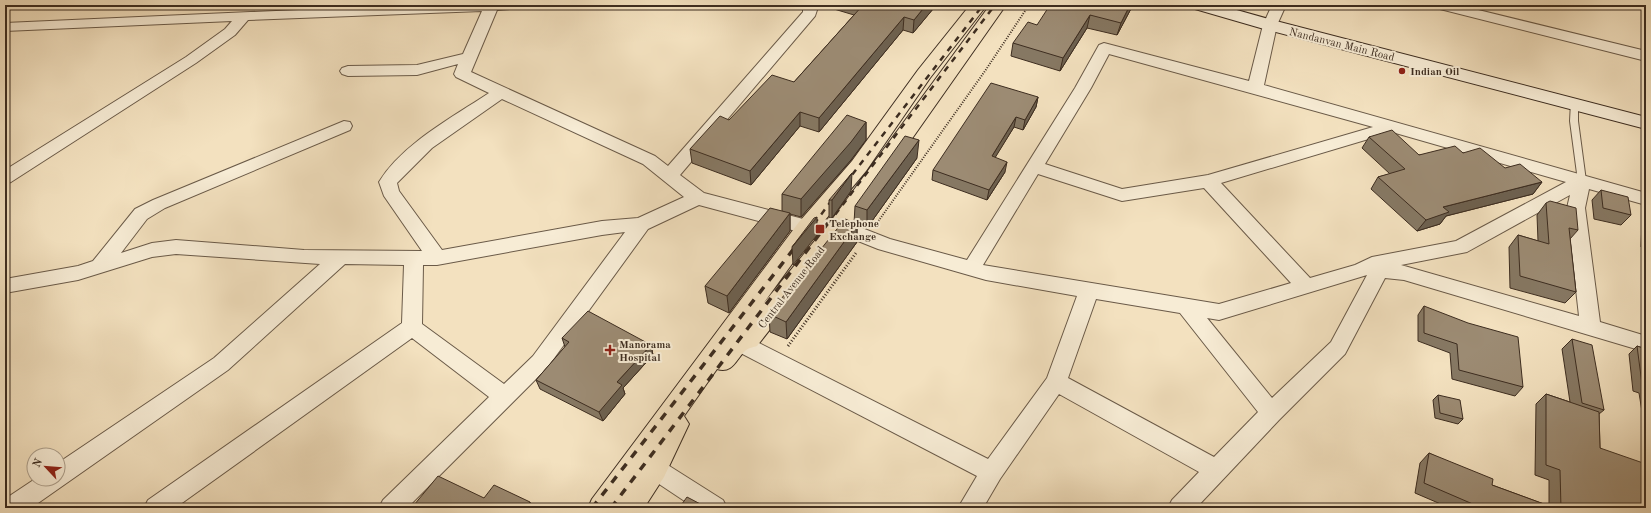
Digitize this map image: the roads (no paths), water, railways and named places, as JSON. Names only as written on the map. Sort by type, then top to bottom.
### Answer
[{"type":"main road","points":[[602,508],[808,227],[859,166],[924,74],[979,5]]},
{"type":"main road","name":"Central Avenue Road","points":[[628,508],[655,469],[676,423],[738,342],[749,339],[839,226],[998,5]]},
{"type":"main road","name":"Nandanvan Main Road","points":[[1201,5],[1275,15],[1574,104],[1646,122]]},
{"type":"main road","points":[[1239,5],[1275,15],[1385,40],[1646,108]]},
{"type":"street","points":[[5,27],[516,5]]},
{"type":"street","points":[[669,176],[810,13],[811,7],[805,5]]},
{"type":"street","points":[[1441,5],[1646,56]]},
{"type":"street","points":[[1640,5],[1646,6]]},
{"type":"street","points":[[491,6],[462,74],[649,160],[698,198],[808,227],[839,226],[885,244],[986,273],[1219,312],[1306,286],[1371,270],[1404,273],[1590,326],[1646,344]]},
{"type":"street","points":[[1255,88],[1275,15]]},
{"type":"street","points":[[5,178],[191,60],[230,32],[244,16]]},
{"type":"street","points":[[971,269],[1083,88],[1104,48],[1255,88],[1646,199]]},
{"type":"street","points":[[348,71],[417,70],[470,57]]},
{"type":"street","points":[[437,258],[390,192],[388,182],[399,168],[436,136],[501,92]]},
{"type":"street","points":[[99,267],[141,214],[159,204],[344,126]]},
{"type":"street","points":[[1035,167],[1122,195],[1208,181],[1392,127]]},
{"type":"street","points":[[1208,181],[1306,286]]},
{"type":"street","points":[[1180,508],[1271,413],[1338,348],[1371,270],[1372,264],[1460,247],[1582,181]]},
{"type":"street","points":[[1582,181],[1576,208],[1590,326]]},
{"type":"street","points":[[5,286],[78,273],[152,250],[176,247],[304,257],[437,258],[602,228],[641,224],[698,198]]},
{"type":"street","points":[[391,508],[540,362],[641,224]]},
{"type":"street","points":[[66,471],[221,364],[341,257]]},
{"type":"street","points":[[412,327],[414,258]]},
{"type":"street","points":[[970,508],[992,472],[1056,382],[1089,290]]},
{"type":"street","points":[[1186,306],[1271,413]]},
{"type":"street","points":[[412,327],[505,397]]},
{"type":"street","points":[[156,508],[412,327]]},
{"type":"street","points":[[738,342],[992,472]]},
{"type":"street","points":[[1056,382],[1216,470]]},
{"type":"street","points":[[655,469],[715,508]]},
{"type":"street","points":[[12,508],[42,487]]},
{"type":"lane","points":[[1574,104],[1574,121],[1582,181]]},
{"type":"railway","points":[[845,184],[983,5]]},
{"type":"railway","points":[[828,224],[995,5]]},
{"type":"railway","points":[[814,224],[835,196]]},
{"type":"railway","points":[[811,228],[814,223]]},
{"type":"railway","points":[[611,508],[828,223]]},
{"type":"railway","points":[[592,508],[799,242]]},
{"type":"place","name":"Indian Oil","points":[[1402,71]]},
{"type":"place","name":"Telephone Exchange","points":[[820,229]]},
{"type":"place","name":"Manorama Hospital","points":[[610,350]]}]
